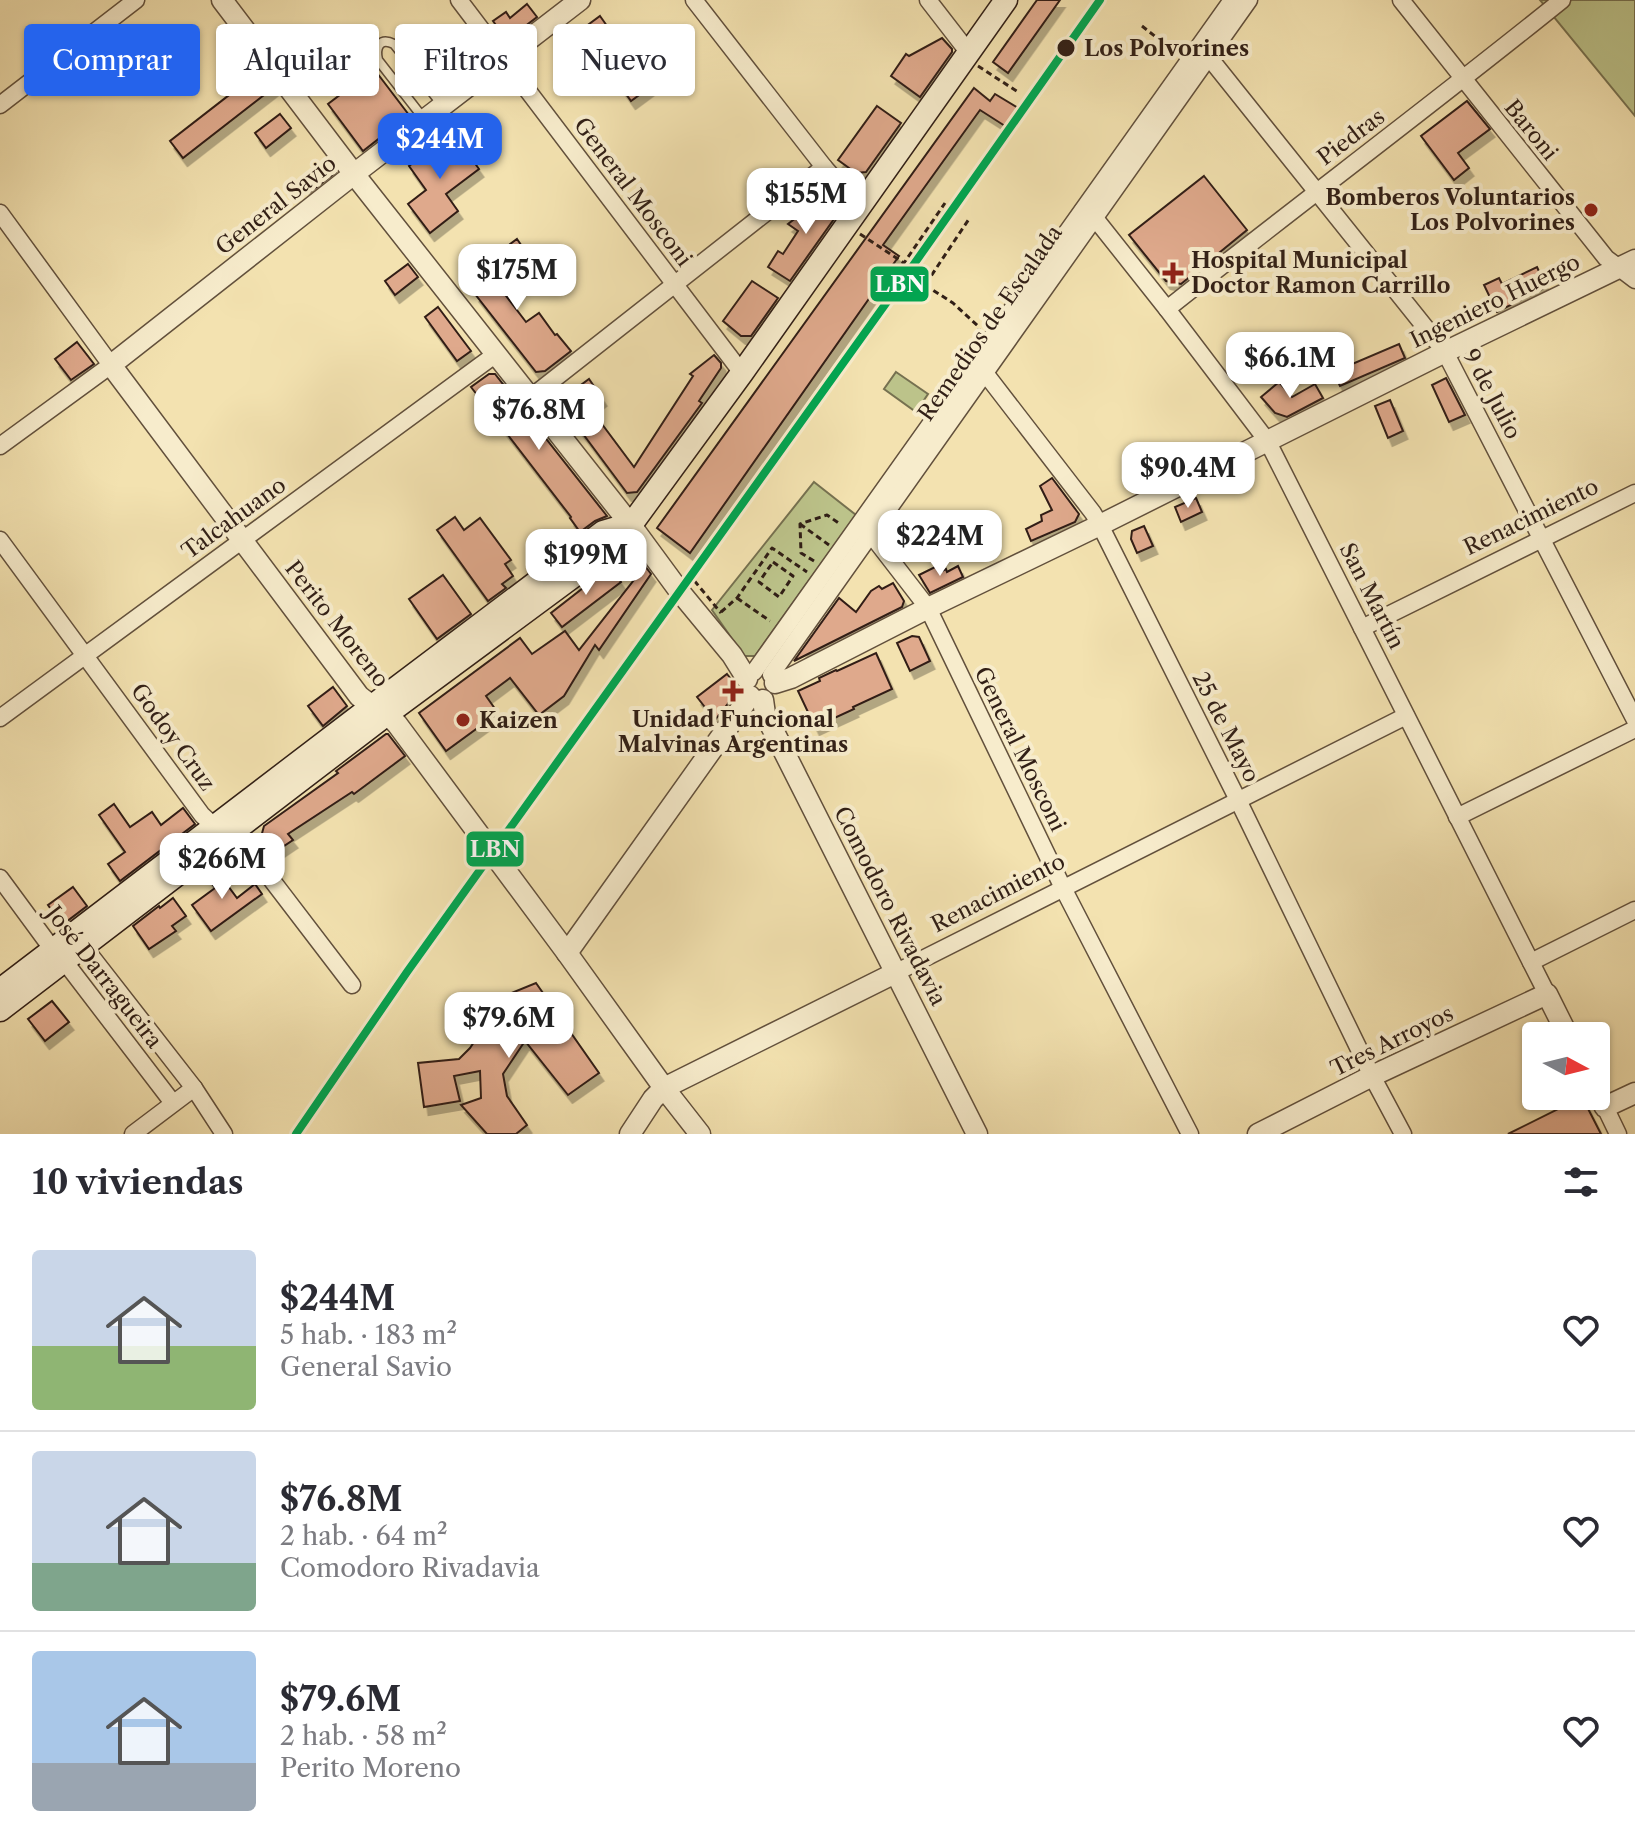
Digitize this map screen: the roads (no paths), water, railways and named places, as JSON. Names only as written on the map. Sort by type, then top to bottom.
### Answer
[{"type":"main road","points":[[0,1010],[59,956],[379,710],[603,532],[630,524],[742,373],[1006,0]]},
{"type":"main road","points":[[0,990],[59,956]]},
{"type":"street","points":[[0,105],[136,0]]},
{"type":"street","name":"Comodoro Rivadavia","points":[[222,0],[680,592],[760,684],[765,714],[977,1134]]},
{"type":"street","name":"General Mosconi","points":[[459,0],[478,24]]},
{"type":"street","name":"General Savio","points":[[537,33],[580,0]]},
{"type":"street","points":[[694,0],[824,167],[853,216]]},
{"type":"street","points":[[928,0],[967,55]]},
{"type":"street","name":"Remedios de Escalada","points":[[567,953],[760,684],[857,528],[978,369],[1203,52],[1232,0]]},
{"type":"street","name":"Remedios de Escalada","points":[[1089,214],[1188,63],[1203,52],[1249,0]]},
{"type":"street","name":"Baroni","points":[[1401,0],[1606,258],[1630,269]]},
{"type":"street","name":"Piedras","points":[[1167,309],[1562,0]]},
{"type":"street","name":"9 de Julio","points":[[1203,52],[1445,352],[1635,720]]},
{"type":"street","name":"General Savio","points":[[0,446],[111,365],[456,96]]},
{"type":"street","name":"General Mosconi","points":[[533,96],[742,373]]},
{"type":"street","points":[[530,398],[824,167]]},
{"type":"street","name":"Perito Moreno","points":[[0,213],[359,696],[406,736],[700,1134]]},
{"type":"street","name":"San Martín","points":[[1089,214],[1167,309],[1268,442],[1561,1022]]},
{"type":"street","name":"Ingeniero Huergo","points":[[760,684],[791,678],[1445,352],[1630,269]]},
{"type":"street","name":"Talcahuano","points":[[0,718],[496,354]]},
{"type":"street","name":"25 de Mayo","points":[[978,369],[1100,525],[1403,1134]]},
{"type":"street","name":"Renacimiento","points":[[1362,628],[1635,493]]},
{"type":"street","name":"General Mosconi","points":[[857,528],[928,608],[1063,888],[1190,1134]]},
{"type":"street","name":"Godoy Cruz","points":[[0,540],[202,815],[245,845],[352,985]]},
{"type":"street","name":"Renacimiento","points":[[630,1134],[664,1088],[1406,716]]},
{"type":"street","points":[[1457,817],[1635,729]]},
{"type":"street","name":"José Darragueira","points":[[0,878],[173,1103]]},
{"type":"street","points":[[1531,962],[1635,910]]},
{"type":"street","name":"José Darragueira","points":[[78,941],[194,1088],[224,1134]]},
{"type":"street","name":"Tres Arroyos","points":[[1258,1134],[1372,1076],[1547,994]]},
{"type":"street","points":[[133,1134],[194,1088]]},
{"type":"street","points":[[1610,1097],[1635,1093]]},
{"type":"street","points":[[1606,1110],[1618,1134]]},
{"type":"lane","points":[[424,119],[378,60],[378,45],[384,41],[394,44],[443,106]]},
{"type":"place","name":"Los Polvorines","points":[[1066,48]]},
{"type":"place","name":"Bomberos Voluntarios Los Polvorines","points":[[1591,210]]},
{"type":"place","name":"Hospital Municipal Doctor Ramon Carrillo","points":[[1173,273]]},
{"type":"place","name":"Unidad Funcional Malvinas Argentinas","points":[[733,691]]},
{"type":"place","name":"Kaizen","points":[[463,720]]}]
